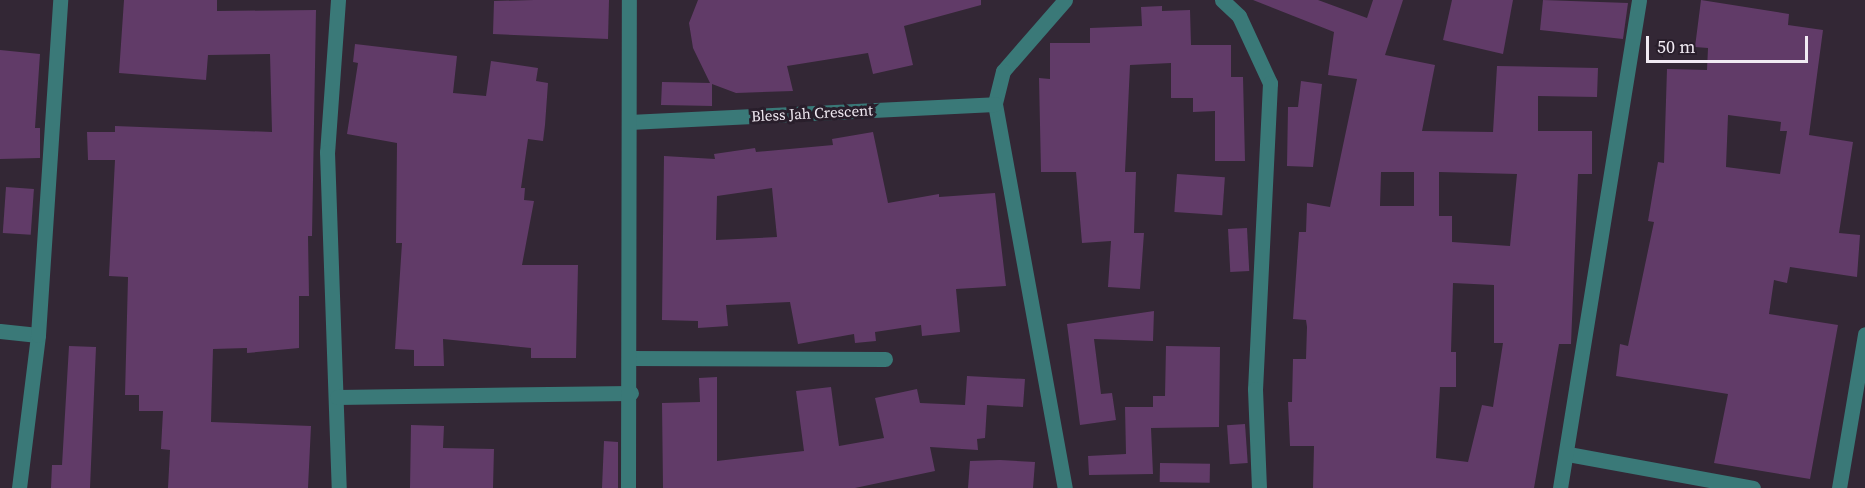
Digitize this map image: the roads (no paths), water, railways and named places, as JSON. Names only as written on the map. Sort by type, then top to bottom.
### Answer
[{"type":"street","points":[[19,488],[38,335],[60,0]]},
{"type":"street","points":[[338,0],[327,152],[339,488]]},
{"type":"street","points":[[628,488],[631,393],[629,358],[630,0]]},
{"type":"street","points":[[1065,0],[1003,70],[995,105],[1065,488]]},
{"type":"street","points":[[1222,0],[1239,16],[1270,83],[1255,389],[1259,488]]},
{"type":"street","points":[[1560,488],[1568,454],[1639,0]]},
{"type":"street","name":"Bless Jah Crescent","points":[[629,122],[995,105]]},
{"type":"street","points":[[0,331],[38,335]]},
{"type":"street","points":[[1839,488],[1865,334]]},
{"type":"street","points":[[629,358],[885,359]]},
{"type":"street","points":[[337,397],[631,393]]},
{"type":"street","points":[[1568,454],[1753,488]]}]
